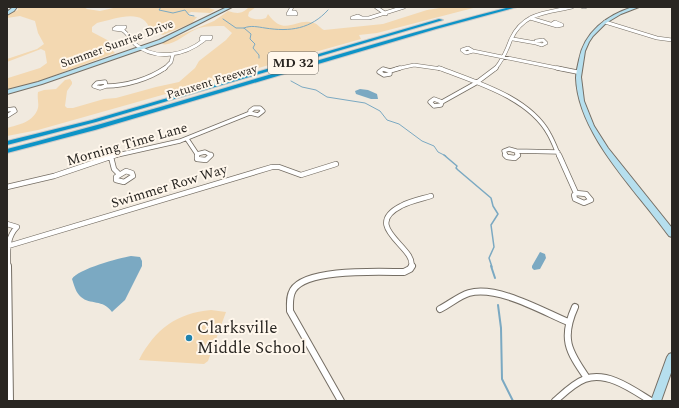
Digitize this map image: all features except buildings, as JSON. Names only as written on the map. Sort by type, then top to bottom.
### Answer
[{"type":"highway","name":"Patuxent Freeway","points":[[7,142],[94,121],[427,24],[492,7]]},
{"type":"highway","name":"Patuxent Freeway","points":[[7,152],[434,28],[515,7]]},
{"type":"main road","points":[[7,14],[13,10],[14,7]]},
{"type":"main road","name":"Summer Sunrise Drive","points":[[7,92],[40,83],[141,48],[176,34],[230,7]]},
{"type":"main road","points":[[637,7],[617,14],[605,22],[588,40],[580,58],[577,72],[579,89],[582,100],[600,142],[658,214],[672,234]]},
{"type":"main road","points":[[656,401],[672,357]]},
{"type":"street","points":[[290,12],[292,7]]},
{"type":"street","points":[[372,7],[376,7],[386,14]]},
{"type":"street","points":[[362,18],[386,14],[404,7]]},
{"type":"street","points":[[442,102],[450,100],[496,68],[504,57],[520,24],[530,18],[572,7]]},
{"type":"street","points":[[530,18],[552,24]]},
{"type":"street","points":[[605,22],[672,43]]},
{"type":"street","points":[[122,30],[128,33],[133,42],[153,54],[173,54],[191,49],[204,40]]},
{"type":"street","points":[[513,39],[536,43]]},
{"type":"street","points":[[663,39],[672,40]]},
{"type":"street","points":[[473,51],[577,72]]},
{"type":"street","points":[[106,86],[144,78],[158,73],[169,65],[173,54]]},
{"type":"street","points":[[390,71],[406,66],[428,65],[444,69],[500,93],[524,107],[539,120],[549,133],[576,192]]},
{"type":"street","points":[[7,110],[14,109],[15,111],[7,116]]},
{"type":"street","name":"Morning Time Lane","points":[[7,187],[54,176],[111,157],[187,138],[250,113]]},
{"type":"street","points":[[187,138],[197,154]]},
{"type":"street","points":[[516,151],[558,152]]},
{"type":"street","points":[[111,157],[114,169],[119,174]]},
{"type":"street","name":"Swimmer Row Way","points":[[8,246],[272,167],[279,167],[301,175],[336,164]]},
{"type":"street","points":[[341,401],[290,311],[290,296],[293,290],[303,281],[318,276],[337,273],[404,272],[410,270],[412,267],[412,262],[402,246],[390,233],[387,221],[391,213],[399,207],[431,196]]},
{"type":"street","points":[[7,224],[17,227],[11,233],[8,246],[10,401]]},
{"type":"street","points":[[440,310],[470,292],[484,290],[498,294],[568,322]]},
{"type":"street","points":[[575,307],[568,322],[566,331],[569,348],[572,355],[587,378]]},
{"type":"street","points":[[555,401],[577,383],[587,378],[594,377],[610,380],[651,401]]},
{"type":"shaded area","points":[[18,7],[84,7],[87,9],[100,11],[118,7],[206,7],[215,10],[210,13],[191,12],[188,14],[189,16],[197,17],[192,23],[163,35],[150,30],[147,23],[142,19],[135,17],[120,17],[97,23],[92,27],[92,32],[111,42],[109,47],[115,53],[34,83],[7,89],[7,76],[8,78],[40,68],[47,63],[45,51],[41,49],[7,62],[7,59],[37,49],[44,44],[38,33],[35,21],[20,16],[7,18],[7,14],[18,10]]},
{"type":"shaded area","points":[[249,7],[256,7],[249,12],[248,16],[252,18],[264,19],[268,14],[280,25],[285,26],[308,22],[315,24],[324,30],[383,24],[427,10],[445,7],[477,7],[377,33],[359,35],[361,39],[38,130],[7,136],[7,128],[29,120],[36,113],[38,108],[38,92],[56,89],[65,80],[70,79],[72,82],[67,91],[65,106],[67,108],[73,108],[104,99],[116,98],[179,82],[195,68],[199,61],[226,40],[232,33],[224,26],[205,27],[194,30],[171,43],[162,44],[214,21],[228,11],[240,13]]},
{"type":"shaded area","points":[[211,310],[226,312],[208,361],[204,364],[139,360],[152,340],[168,324],[188,315]]},
{"type":"water","points":[[360,89],[368,90],[377,94],[378,99],[371,99],[356,94],[355,91]]},
{"type":"water","points":[[540,252],[545,254],[546,258],[540,269],[534,270],[532,266]]},
{"type":"water","points":[[131,256],[140,257],[142,266],[125,300],[112,312],[105,305],[88,301],[81,297],[75,289],[72,279],[82,271],[99,264]]},
{"type":"waterway","points":[[161,7],[159,10],[173,13],[185,10],[189,15],[194,16]]},
{"type":"waterway","points":[[7,8],[9,10],[7,12]]},
{"type":"waterway","points":[[244,28],[254,26],[283,30],[300,28],[314,21],[328,10]]},
{"type":"waterway","points":[[223,19],[236,28],[244,28]]},
{"type":"waterway","points":[[244,28],[251,34],[250,39],[255,44],[253,48],[259,55],[259,58]]},
{"type":"waterway","points":[[291,81],[302,87],[316,90],[327,97],[365,103],[380,111],[387,120],[399,124],[422,141],[434,146],[438,152],[444,155]]},
{"type":"waterway","points":[[444,155],[457,166],[456,168],[458,170],[491,198],[493,206],[498,214],[491,225],[494,247],[489,258],[492,267]]},
{"type":"waterway","points":[[491,266],[495,278]]},
{"type":"waterway","points":[[498,305],[501,328],[502,379],[513,401]]},
{"type":"place","name":"Clarksville Middle School","points":[[189,338]]}]
